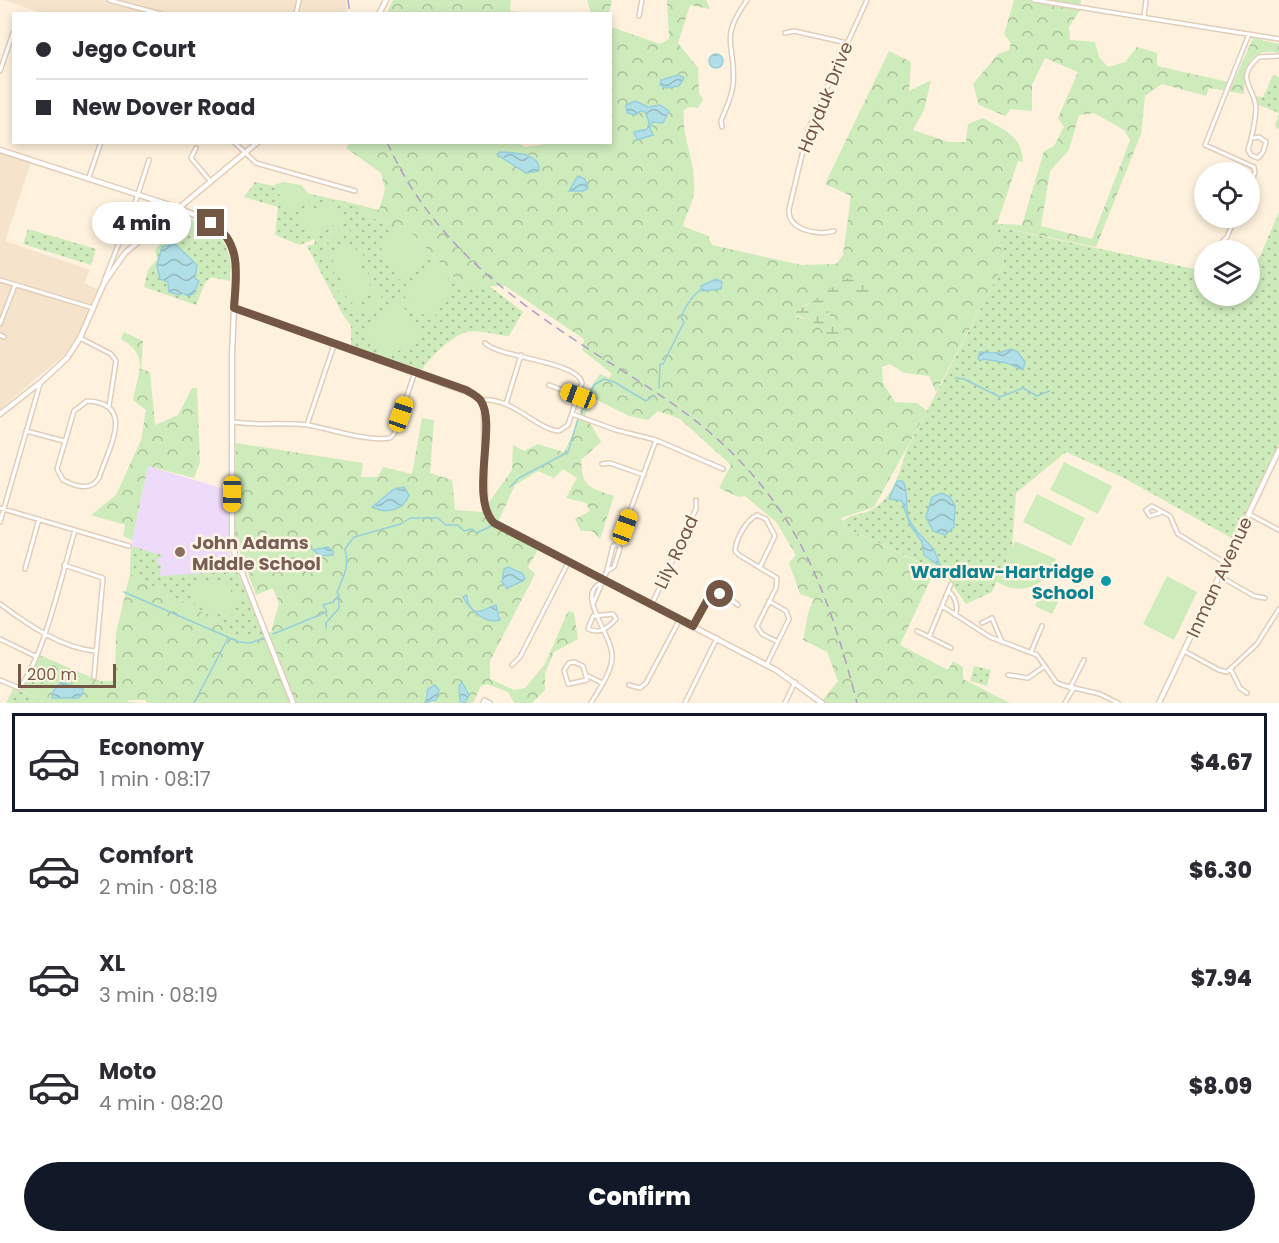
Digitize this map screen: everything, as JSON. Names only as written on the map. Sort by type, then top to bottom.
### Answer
[{"type":"street","points":[[109,0],[154,12]]},
{"type":"street","points":[[639,16],[642,0]]},
{"type":"street","points":[[722,127],[721,121],[733,82],[729,35],[735,19],[747,0]]},
{"type":"street","name":"Hayduk Drive","points":[[834,231],[824,232],[796,226],[791,222],[788,214],[803,144],[867,0]]},
{"type":"street","points":[[1034,0],[1279,39]]},
{"type":"street","points":[[1144,17],[1146,0]]},
{"type":"street","points":[[785,33],[794,31],[847,43]]},
{"type":"street","points":[[1243,162],[1205,145],[1249,34]]},
{"type":"street","points":[[0,70],[12,36]]},
{"type":"street","points":[[1254,138],[1259,137],[1266,142],[1258,159],[1248,152],[1254,138],[1252,126],[1255,105],[1247,84],[1248,73],[1259,57],[1279,56]]},
{"type":"street","points":[[88,177],[99,144]]},
{"type":"street","points":[[236,144],[252,162],[354,192]]},
{"type":"street","points":[[0,414],[67,358],[80,338],[104,283],[125,253],[256,144]]},
{"type":"street","points":[[196,148],[191,158],[211,182]]},
{"type":"street","points":[[0,150],[179,208],[214,225],[230,240],[236,263],[232,354],[234,549],[293,703]]},
{"type":"street","points":[[104,283],[106,271],[138,194],[149,160]]},
{"type":"street","points":[[150,198],[160,213],[154,228]]},
{"type":"street","points":[[0,280],[93,308]]},
{"type":"street","points":[[0,324],[15,285]]},
{"type":"street","points":[[234,308],[466,390],[480,400],[485,414],[485,505],[490,519],[602,580],[766,664],[795,682],[822,703]]},
{"type":"street","points":[[80,338],[111,354],[116,361],[109,406]]},
{"type":"street","points":[[480,400],[490,399],[506,404],[557,431],[566,427],[582,381],[578,374],[492,348],[485,343]]},
{"type":"street","points":[[307,425],[334,344]]},
{"type":"street","points":[[506,404],[521,355]]},
{"type":"street","points":[[234,422],[253,425],[282,423],[307,425],[390,438],[394,434],[415,372]]},
{"type":"street","points":[[0,522],[2,508],[41,382]]},
{"type":"street","points":[[549,385],[578,396]]},
{"type":"street","points":[[90,401],[109,406],[116,414],[117,425],[99,478],[94,485],[83,487],[60,477],[57,466],[78,405],[90,401]]},
{"type":"street","points":[[572,414],[616,430],[656,440],[723,469]]},
{"type":"street","points":[[26,431],[64,441]]},
{"type":"street","points":[[591,703],[612,661],[610,640],[596,615],[593,604],[607,571],[614,567],[620,548],[618,544],[656,440]]},
{"type":"street","name":"Inman Avenue","points":[[1159,703],[1221,577],[1279,450]]},
{"type":"street","points":[[602,464],[610,463],[644,475]]},
{"type":"street","name":"Lily Road","points":[[652,604],[696,509],[696,500]]},
{"type":"street","points":[[2,508],[129,546]]},
{"type":"street","points":[[1160,513],[1170,516],[1178,534],[1227,564]]},
{"type":"street","points":[[1249,514],[1279,530]]},
{"type":"street","points":[[760,567],[776,536],[766,519],[757,515],[749,521],[736,542],[735,551],[777,578],[777,584],[757,626],[762,634],[778,642]]},
{"type":"street","points":[[25,569],[39,519]]},
{"type":"street","points":[[0,680],[17,688],[21,686],[45,633],[75,530]]},
{"type":"street","points":[[607,571],[606,564],[613,546],[618,544]]},
{"type":"street","points":[[512,665],[520,657],[569,561]]},
{"type":"street","points":[[64,565],[103,578],[94,677]]},
{"type":"street","points":[[1221,577],[1254,596],[1265,598]]},
{"type":"street","points":[[929,636],[951,584]]},
{"type":"street","points":[[948,591],[954,597],[957,611],[955,615]]},
{"type":"street","points":[[693,626],[712,595],[725,595],[738,605]]},
{"type":"street","points":[[766,664],[789,622],[789,616],[769,601]]},
{"type":"street","points":[[0,604],[45,633],[80,650],[95,651]]},
{"type":"street","points":[[942,606],[1002,642],[1037,655],[1056,682],[1071,688],[1100,694],[1118,703]]},
{"type":"street","points":[[1184,651],[1219,670],[1231,670],[1257,644],[1279,609]]},
{"type":"street","points":[[596,615],[615,615],[615,620],[605,629],[596,631],[588,628],[590,619],[596,615]]},
{"type":"street","points":[[982,623],[992,618],[1002,642]]},
{"type":"street","points":[[628,685],[640,688],[646,683],[680,619]]},
{"type":"street","points":[[1031,652],[1042,626]]},
{"type":"street","points":[[917,632],[951,648]]},
{"type":"street","points":[[685,703],[717,638]]},
{"type":"street","points":[[0,639],[35,656]]},
{"type":"street","points":[[1065,703],[1084,660]]},
{"type":"street","points":[[587,676],[587,680],[568,684],[564,670],[569,663],[579,663],[583,666],[587,676],[603,682]]},
{"type":"street","points":[[1008,675],[1028,678],[1045,666]]},
{"type":"street","points":[[1231,670],[1240,688],[1247,693]]},
{"type":"street","points":[[785,703],[795,682]]},
{"type":"street","points":[[483,703],[484,700],[490,703]]},
{"type":"shaded area","points":[[4,0],[346,0],[347,12],[38,12]]},
{"type":"shaded area","points":[[0,150],[32,159],[5,241],[90,270],[84,283],[97,289],[79,334],[64,355],[0,409]]},
{"type":"shaded area","name":"John Adams Middle School","points":[[148,466],[228,490],[229,552],[264,634],[224,624],[130,574],[132,540]]},
{"type":"green space","points":[[393,0],[511,0],[510,11],[518,12],[387,12]]},
{"type":"green space","points":[[587,0],[612,0],[609,12],[591,12]]},
{"type":"green space","points":[[667,0],[706,0],[710,9],[690,5],[678,43],[698,68],[699,94],[703,99],[698,108],[690,107],[684,110],[685,130],[693,170],[694,194],[683,226],[708,236],[712,245],[801,265],[836,264],[843,255],[851,196],[825,184],[889,51],[911,62],[909,91],[931,80],[924,110],[913,130],[949,142],[966,142],[968,124],[983,118],[1005,130],[1015,139],[1022,153],[1023,162],[1018,161],[997,224],[1022,225],[1044,151],[1054,146],[1064,127],[1058,118],[1078,72],[1045,58],[1032,85],[1032,111],[1011,109],[1005,116],[979,105],[973,84],[998,54],[1009,50],[1011,43],[1004,34],[1014,0],[1081,0],[1080,10],[1069,27],[1070,40],[1095,42],[1099,57],[1108,67],[1125,62],[1137,47],[1157,53],[1157,66],[1233,83],[1253,38],[1279,44],[1279,53],[1261,53],[1250,62],[1244,94],[1209,88],[1206,96],[1162,84],[1145,96],[1141,134],[1096,247],[997,227],[1004,264],[936,392],[929,376],[904,373],[890,364],[882,367],[883,383],[895,402],[917,403],[927,411],[874,507],[841,518],[846,528],[935,570],[900,645],[948,670],[953,661],[963,667],[963,679],[1010,703],[820,703],[838,681],[827,652],[803,640],[808,614],[814,599],[800,594],[789,563],[796,555],[776,522],[745,496],[738,497],[719,488],[731,465],[680,419],[658,411],[648,420],[629,416],[595,399],[585,414],[601,442],[581,460],[583,476],[588,485],[614,496],[600,539],[592,531],[581,531],[575,519],[590,511],[586,503],[566,498],[577,478],[563,469],[554,478],[538,471],[515,485],[496,526],[539,548],[528,567],[535,574],[490,661],[490,679],[514,690],[525,688],[545,664],[568,611],[574,613],[578,639],[554,652],[545,673],[545,690],[532,703],[514,703],[508,692],[487,684],[481,686],[473,703],[465,703],[466,689],[461,682],[461,703],[433,703],[438,695],[438,687],[433,685],[425,694],[425,703],[147,703],[145,700],[127,700],[141,703],[45,703],[19,689],[35,653],[100,681],[115,681],[116,633],[130,574],[224,624],[227,627],[226,633],[243,638],[271,632],[279,603],[273,588],[256,595],[235,539],[236,443],[363,463],[361,477],[378,477],[383,467],[412,474],[422,418],[434,420],[430,473],[452,480],[455,510],[482,512],[512,470],[513,445],[524,451],[538,444],[564,452],[588,392],[600,374],[609,378],[612,374],[582,350],[584,339],[505,286],[462,286],[407,228],[368,217],[347,202],[379,210],[385,190],[381,173],[346,148],[349,144],[520,144],[524,147],[542,144],[612,144],[612,27],[660,44],[669,39]],"holes":[[[678,75],[684,77],[677,87],[661,87],[661,80]],[[633,101],[648,107],[660,105],[669,115],[652,122],[651,136],[637,140],[634,138],[646,127],[648,121],[645,112],[640,111],[636,115],[627,113],[628,104]],[[1094,113],[1124,130],[1130,140],[1092,239],[1041,226],[1050,171],[1069,150],[1079,115]],[[530,155],[535,159],[530,173],[499,156]],[[855,277],[876,290],[857,301],[843,291],[827,303],[829,315],[842,328],[841,337],[831,339],[811,320],[796,317],[802,306],[816,300],[847,279]],[[508,567],[525,576],[516,584],[504,587],[505,569]],[[463,597],[469,598],[471,606]],[[494,604],[501,616],[497,622],[482,616],[472,608],[482,612]]]},
{"type":"green space","points":[[1273,75],[1279,77],[1279,113],[1258,105],[1254,96],[1263,97]]},
{"type":"green space","points":[[1279,113],[1279,129],[1275,127]]},
{"type":"green space","points":[[255,182],[347,202],[368,217],[407,228],[462,286],[488,285],[523,312],[509,336],[466,332],[453,338],[441,348],[422,370],[351,345],[351,326],[307,246],[315,244],[314,239],[300,245],[275,235],[278,207],[244,197]]},
{"type":"green space","points":[[283,182],[301,185],[314,200],[290,209],[286,208],[274,185]]},
{"type":"green space","points":[[333,200],[343,221],[309,237],[299,216]]},
{"type":"green space","points":[[1279,212],[1279,444],[1235,540],[1124,478],[1066,452],[1016,493],[1012,548],[992,592],[966,604],[945,574],[846,528],[843,521],[877,506],[894,486],[906,451],[1004,264],[997,227],[1194,269],[1194,306],[1260,306],[1260,256]]},
{"type":"green space","points":[[186,217],[215,233],[222,240],[227,247],[231,267],[230,281],[211,277],[205,283],[196,305],[144,287],[148,270],[157,259],[155,250],[161,243],[157,233],[176,218]]},
{"type":"green space","points":[[397,225],[430,259],[411,275],[398,280],[379,244]]},
{"type":"green space","points":[[28,229],[96,249],[91,265],[23,244]]},
{"type":"green space","points":[[352,229],[383,301],[380,302],[379,299],[369,311],[360,313],[347,306],[325,257],[326,239],[331,233],[340,230],[350,233]],"holes":[[[342,234],[348,237],[365,263],[373,285],[374,301],[365,308],[356,308],[348,300],[340,288],[329,260],[328,240]]]},
{"type":"green space","points":[[352,244],[373,293],[351,303],[330,254]]},
{"type":"green space","points":[[437,262],[454,288],[432,320],[429,320],[419,310],[416,312],[400,290]]},
{"type":"green space","points":[[855,277],[869,284],[877,292],[857,301],[843,291],[827,303],[829,315],[845,331],[844,336],[831,339],[811,320],[794,315],[798,309],[809,304],[844,279]]},
{"type":"green space","points":[[399,301],[421,331],[405,349],[386,354],[364,335],[364,331]]},
{"type":"green space","points":[[124,332],[143,341],[141,369],[150,372],[155,425],[178,415],[192,388],[197,388],[200,462],[194,478],[148,466],[132,540],[123,536],[125,525],[91,515],[116,495],[141,440],[146,410],[133,400],[139,373],[139,358],[130,345],[121,339]]},
{"type":"green space","points":[[1064,462],[1112,486],[1098,514],[1050,490]]},
{"type":"green space","points":[[1037,494],[1085,518],[1071,546],[1023,522]]},
{"type":"green space","points":[[1015,541],[1056,559],[1047,576],[1032,586],[1015,589],[997,582]]},
{"type":"green space","points":[[131,546],[161,555],[161,558],[157,558],[157,565],[161,565],[160,576],[237,571],[264,634],[244,638],[226,633],[224,624],[130,574]]},
{"type":"green space","points":[[1167,576],[1197,592],[1174,640],[1143,624]]},
{"type":"green space","points":[[199,578],[211,584],[232,582],[231,592],[240,596],[230,619],[189,601]]},
{"type":"green space","points":[[1045,593],[1053,594],[1059,600],[1052,614],[1035,606],[1038,598]]},
{"type":"green space","points":[[974,666],[991,670],[987,686],[970,681]]},
{"type":"green space","points":[[14,687],[45,703],[6,703]]},
{"type":"water","points":[[713,54],[719,54],[723,61],[719,68],[713,68],[709,64],[709,58]]},
{"type":"water","points":[[678,75],[684,78],[679,86],[666,88],[660,85],[661,80]]},
{"type":"water","points":[[635,101],[648,107],[660,105],[669,111],[663,123],[652,122],[650,128],[653,135],[637,140],[634,132],[647,129],[649,122],[645,112],[640,111],[636,115],[627,113],[626,105]]},
{"type":"water","points":[[500,152],[519,153],[531,157],[538,165],[539,171],[526,173],[499,156],[497,154]]},
{"type":"water","points":[[578,176],[585,179],[588,188],[583,191],[569,191]]},
{"type":"water","points":[[174,243],[197,265],[195,278],[199,281],[194,293],[189,296],[169,292],[168,282],[160,279],[157,266],[162,247]]},
{"type":"water","points":[[716,279],[722,282],[721,289],[702,291],[701,286]]},
{"type":"water","points":[[1011,349],[1018,352],[1025,362],[1023,370],[1007,363],[983,359],[980,361],[978,358],[980,352],[999,353]]},
{"type":"water","points":[[897,481],[902,481],[904,484],[910,521],[933,548],[941,567],[924,555],[922,542],[910,525],[902,501],[889,499]]},
{"type":"water","points":[[404,487],[409,495],[403,505],[394,510],[372,507],[394,489]]},
{"type":"water","points":[[942,493],[950,497],[955,506],[954,527],[945,535],[933,531],[926,517],[932,497]]},
{"type":"water","points":[[328,547],[333,551],[333,555],[321,556],[313,550]]},
{"type":"water","points":[[508,567],[522,573],[525,578],[507,588],[502,582],[504,569]]},
{"type":"water","points":[[466,595],[475,611],[482,611],[496,605],[500,620],[489,620],[479,615],[474,611],[466,602],[463,597]]},
{"type":"water","points":[[61,682],[83,689],[82,695],[78,698],[52,698],[52,693]]},
{"type":"water","points":[[462,682],[469,695],[465,703],[460,701],[459,686]]},
{"type":"water","points":[[435,685],[439,690],[436,700],[425,703],[428,689]]},
{"type":"waterway","points":[[659,388],[660,364],[663,364],[684,322],[681,317],[685,309],[692,297],[702,289]]},
{"type":"waterway","points":[[955,378],[964,379],[1000,397],[1023,388],[1037,396],[1049,391]]},
{"type":"waterway","points":[[581,413],[594,385],[604,379],[614,382],[646,401],[654,395]]},
{"type":"waterway","points":[[510,487],[519,478],[568,452],[578,419]]},
{"type":"waterway","points":[[273,634],[327,612],[323,605],[333,602],[339,595],[337,592],[346,566],[345,549],[354,537],[401,524],[410,518],[438,518],[446,525],[458,525],[464,531],[472,529],[477,533],[493,525]]},
{"type":"waterway","points":[[124,592],[239,642],[250,643],[264,638]]},
{"type":"waterway","points":[[326,628],[326,623],[339,608],[339,595]]},
{"type":"waterway","points":[[194,703],[228,638]]},
{"type":"railway","points":[[348,0],[350,12]]},
{"type":"railway","points":[[388,144],[406,179],[429,212],[481,269],[543,318],[689,416],[744,465],[790,525],[807,558],[835,626],[857,703]]},
{"type":"place","name":"John Adams Middle School","points":[[180,552]]},
{"type":"place","name":"Wardlaw-Hartridge School","points":[[1106,581]]},
{"type":"route","points":[[211,223],[225,234],[234,250],[236,263],[234,308],[466,390],[480,400],[485,414],[485,505],[494,523],[693,626],[708,599],[712,595],[720,594]]}]
